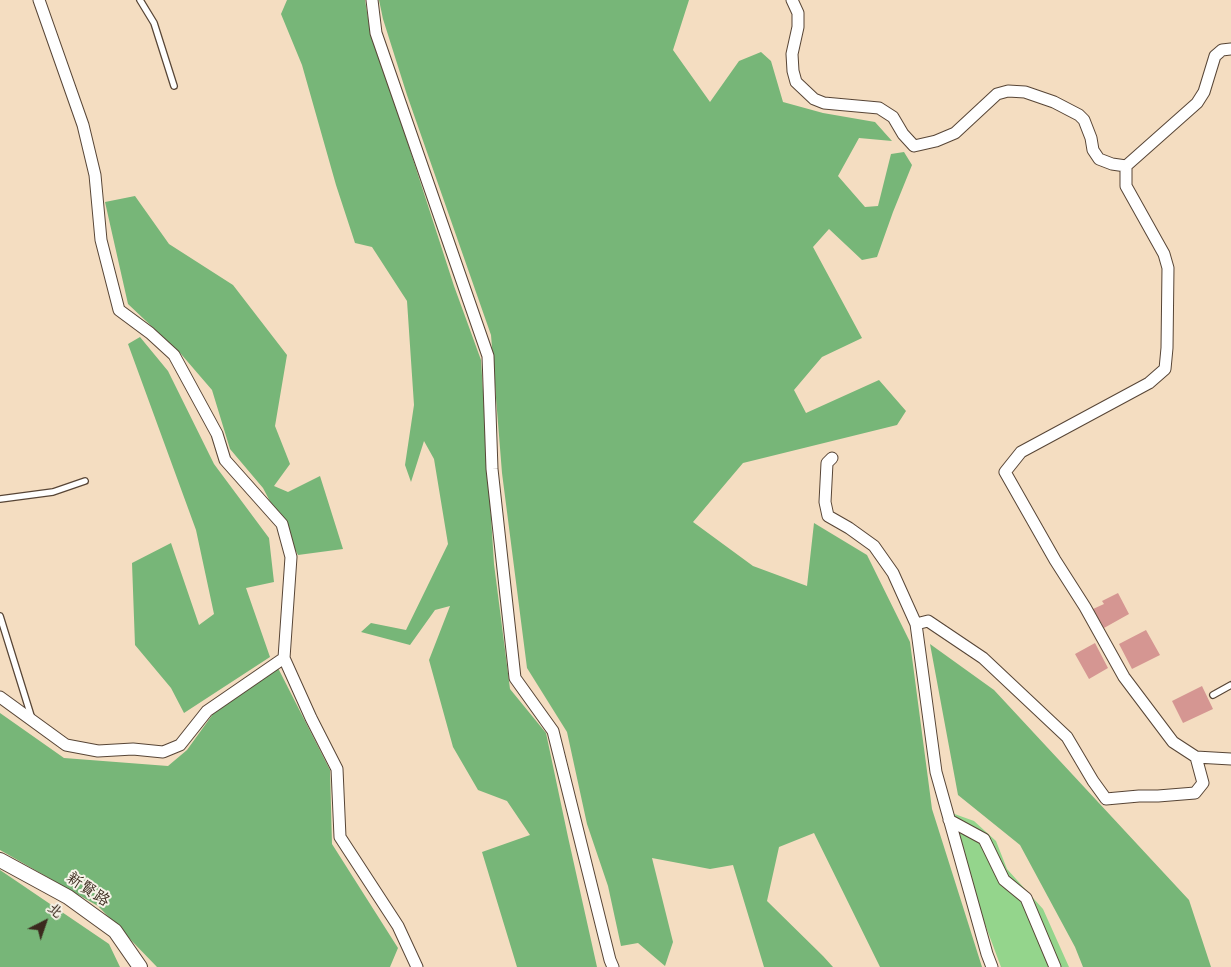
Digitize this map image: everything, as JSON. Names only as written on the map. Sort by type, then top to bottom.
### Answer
[{"type":"street","points":[[39,0],[84,125],[95,175],[101,240],[119,310],[174,354],[217,434],[225,460],[282,524],[292,557],[284,658],[337,769],[340,837],[398,926],[417,967]]},
{"type":"street","points":[[372,0],[376,33],[488,356],[492,469],[515,678],[552,731],[613,967]]},
{"type":"street","points":[[792,0],[798,13],[798,28],[792,54],[796,82],[814,99],[824,104],[879,108],[893,117],[903,134],[914,146],[936,142],[955,132],[997,94],[1008,91],[1025,92],[1054,102],[1079,115],[1084,120],[1091,138],[1093,150],[1099,159],[1112,164],[1126,166]]},
{"type":"street","points":[[1231,49],[1222,50],[1215,56],[1204,92],[1196,102],[1126,166],[1126,186],[1164,254],[1168,268],[1168,348],[1165,369],[1149,383],[1022,452],[1006,472],[1124,677],[1172,742],[1196,757],[1231,759]]},
{"type":"street","points":[[832,458],[828,463],[825,492],[828,516],[874,546],[893,573],[916,624],[936,772],[992,967]]},
{"type":"street","points":[[916,624],[928,621],[983,658],[1066,737],[1106,799],[1195,793],[1203,783],[1196,757]]},
{"type":"street","points":[[0,696],[66,745],[98,750],[132,749],[163,752],[180,745],[207,711],[284,658]]},
{"type":"street","points":[[949,820],[984,839],[1004,880],[1026,898],[1055,967]]},
{"type":"street","name":"新賢路","points":[[0,860],[68,897],[115,931],[140,967]]},
{"type":"lane","points":[[140,0],[154,23],[174,86]]},
{"type":"lane","points":[[0,499],[53,492],[85,481]]},
{"type":"lane","points":[[0,616],[32,721]]},
{"type":"lane","points":[[1213,695],[1231,685]]},
{"type":"green space","points":[[287,0],[365,0],[371,36],[387,79],[454,286],[481,360],[494,564],[510,689],[546,733],[597,967],[517,967],[482,852],[530,835],[507,801],[478,790],[453,747],[429,660],[450,606],[435,610],[410,645],[361,632],[371,623],[406,630],[448,544],[434,459],[424,441],[411,482],[405,465],[414,405],[407,301],[372,247],[355,243],[336,185],[302,65],[281,14]]},
{"type":"green space","points":[[379,0],[689,0],[673,50],[710,102],[739,61],[761,52],[771,61],[783,102],[823,113],[875,122],[892,141],[859,138],[838,176],[865,207],[878,206],[891,154],[904,152],[912,165],[877,257],[862,260],[829,229],[813,247],[862,338],[822,357],[794,390],[806,413],[879,380],[906,411],[897,425],[743,463],[693,522],[753,566],[807,586],[814,523],[867,555],[910,642],[932,809],[982,967],[880,967],[814,833],[779,847],[767,901],[833,967],[764,967],[733,865],[710,869],[652,858],[673,942],[665,966],[638,943],[621,946],[608,886],[587,824],[567,732],[527,668],[502,473],[491,335],[407,95],[383,19]]},
{"type":"green space","points":[[135,196],[169,244],[233,285],[287,355],[275,426],[290,464],[274,486],[288,492],[320,476],[343,549],[298,555],[263,488],[230,449],[212,390],[181,354],[128,304],[105,202]]},
{"type":"green space","points":[[140,337],[168,371],[214,464],[269,538],[274,582],[246,588],[270,657],[184,713],[171,688],[135,645],[132,563],[171,543],[199,625],[214,614],[196,530],[128,344]]},
{"type":"green space","points":[[930,644],[994,690],[1189,900],[1211,967],[1083,967],[1075,947],[1020,845],[958,795]]},
{"type":"green space","points":[[278,668],[330,770],[332,844],[398,948],[390,967],[157,967],[98,906],[0,850],[0,713],[64,758],[168,766],[187,750],[213,714]]},
{"type":"green space","points":[[949,812],[974,821],[996,841],[1007,869],[1043,909],[1069,967],[1001,967],[973,892]]},
{"type":"green space","points":[[0,870],[109,944],[120,967],[0,967]]},
{"type":"building","points":[[1118,593],[1129,614],[1104,628],[1093,609],[1104,604],[1102,601]]},
{"type":"building","points":[[1146,630],[1160,655],[1132,669],[1119,644]]},
{"type":"building","points":[[1095,643],[1108,668],[1089,679],[1075,654]]},
{"type":"building","points":[[1202,686],[1213,709],[1183,723],[1172,701]]}]
